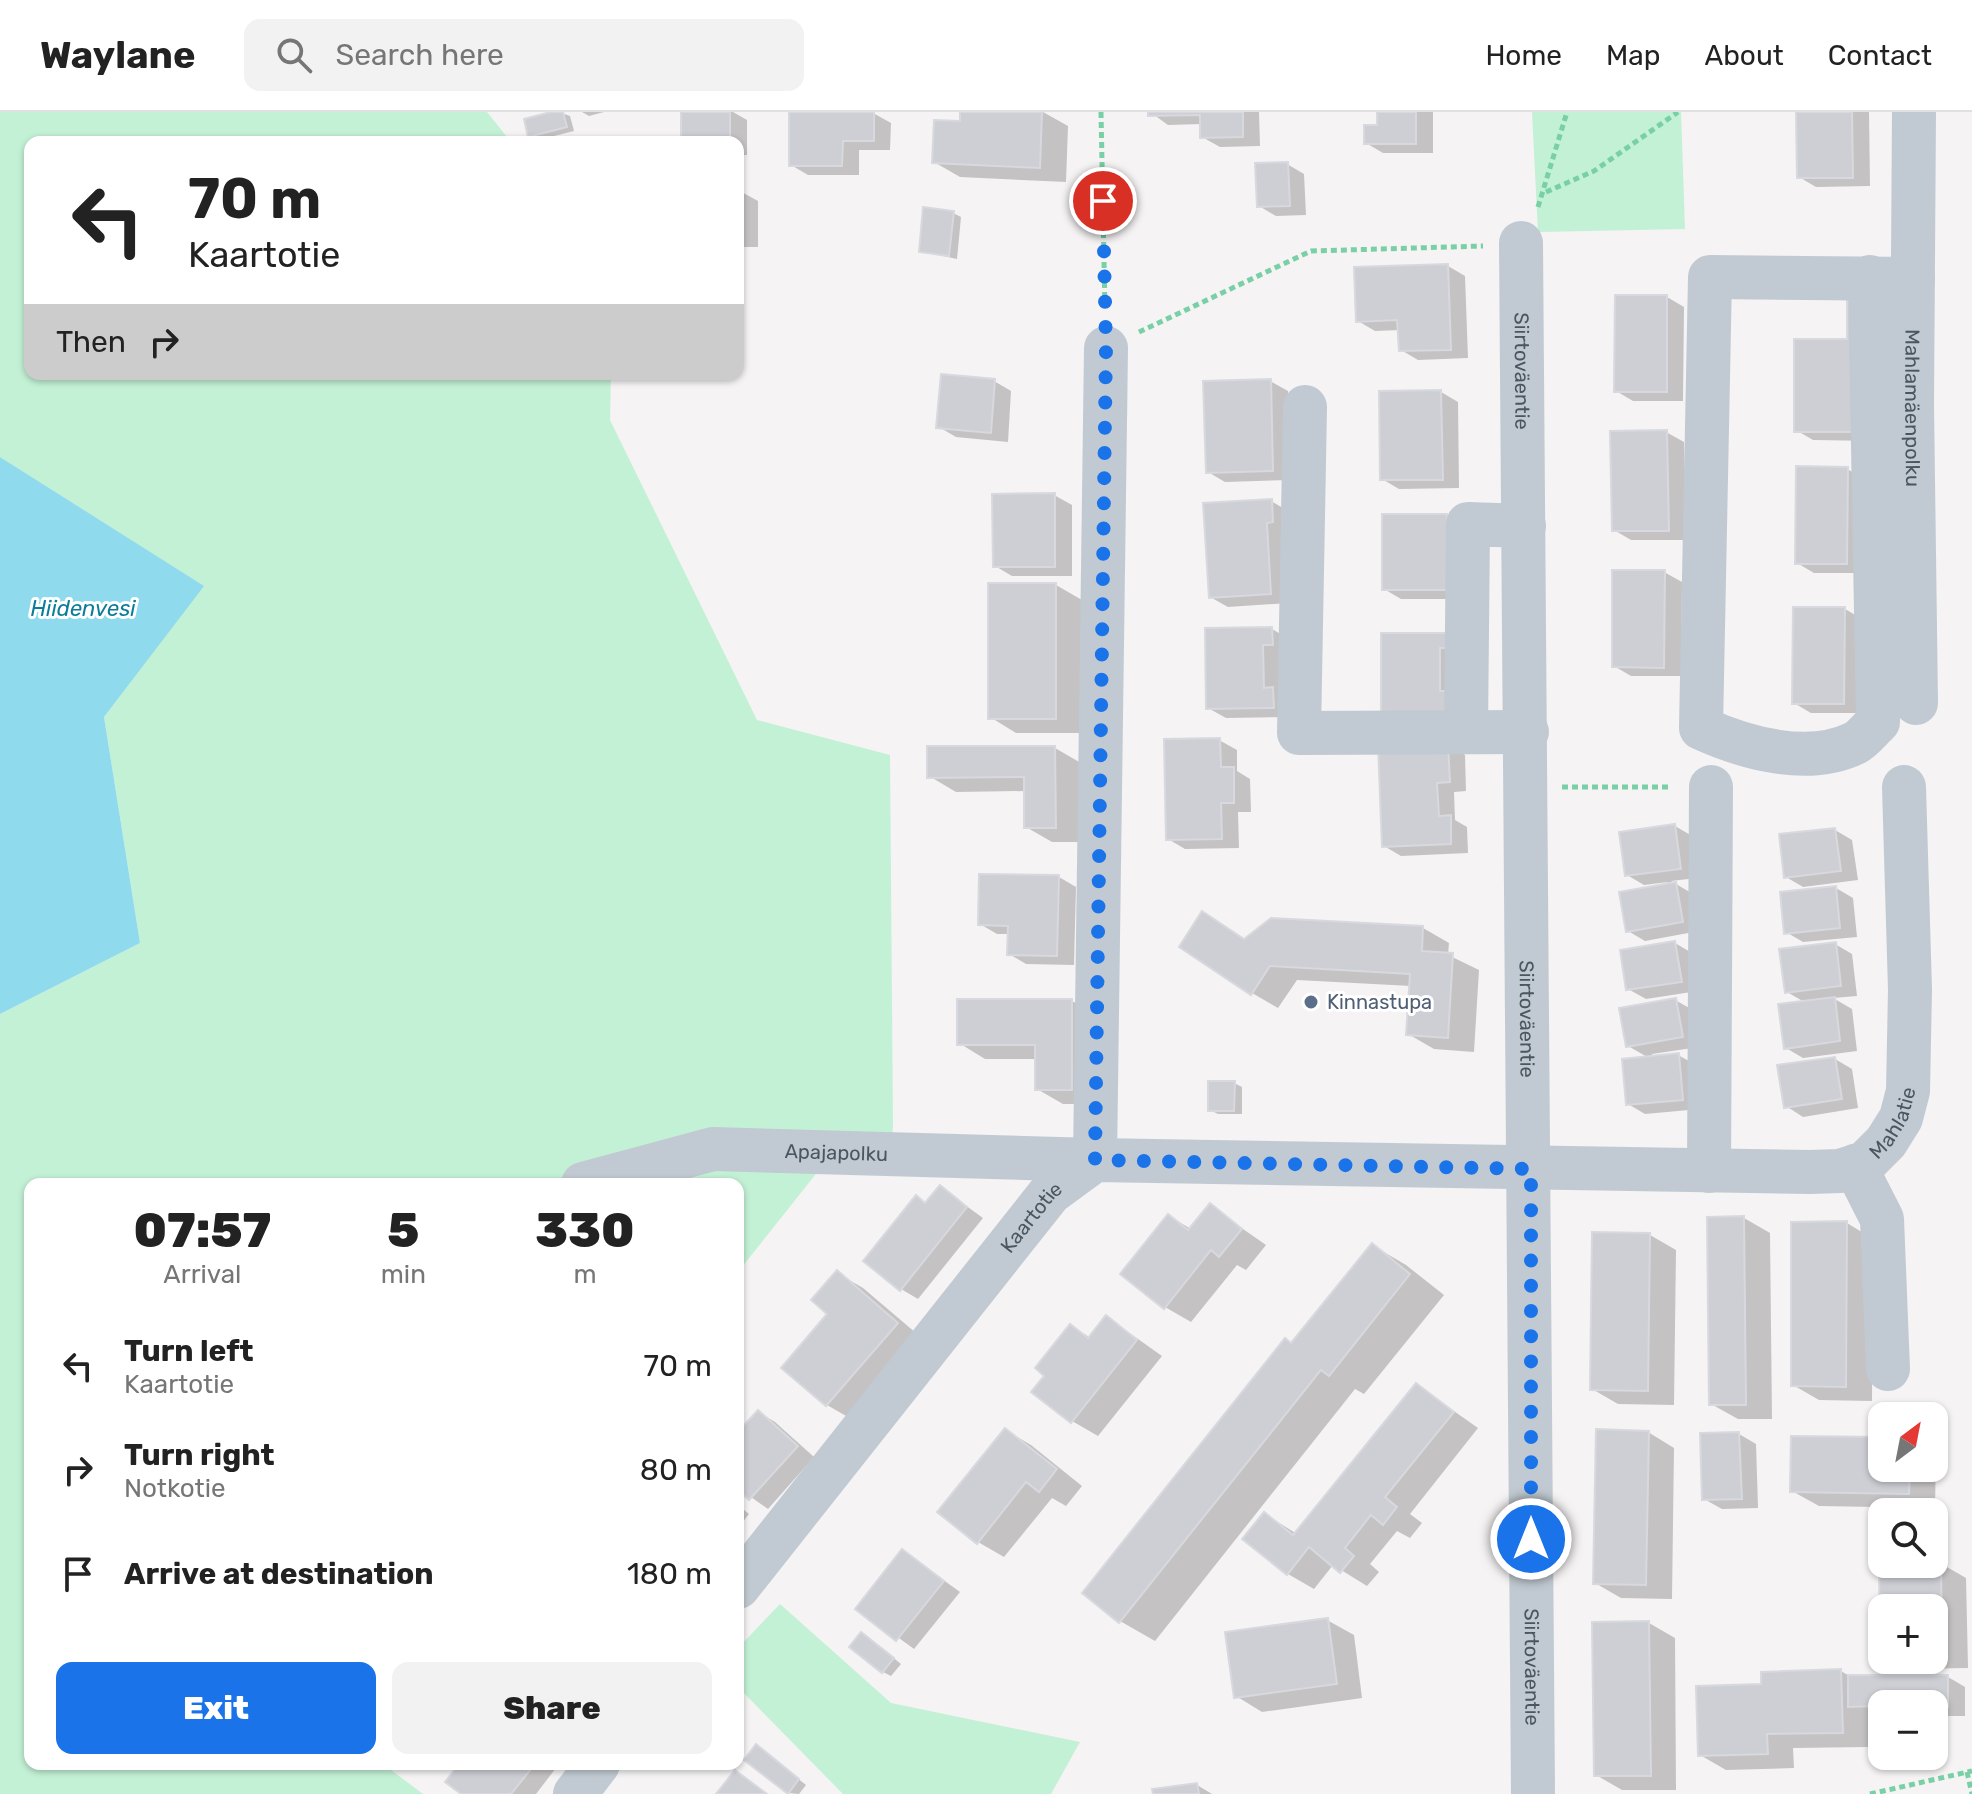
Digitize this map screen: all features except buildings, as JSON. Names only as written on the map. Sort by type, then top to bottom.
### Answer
[{"type":"street","name":"Mahlamäenpolku","points":[[1914,112],[1916,703]]},
{"type":"street","name":"Siirtoväentie","points":[[1521,243],[1531,1169],[1533,1794]]},
{"type":"street","points":[[1870,277],[1878,722],[1856,743],[1822,752],[1793,752],[1739,744],[1701,728],[1710,277],[1870,277],[1913,279]]},
{"type":"street","points":[[1106,348],[1095,1160],[1531,1169]]},
{"type":"street","points":[[1305,407],[1299,733],[1527,732]]},
{"type":"street","points":[[1466,732],[1468,524],[1524,526]]},
{"type":"street","points":[[1709,1171],[1711,787]]},
{"type":"street","name":"Mahlatie","points":[[1531,1169],[1840,1171],[1865,1163],[1886,1142],[1901,1118],[1908,1091],[1910,990],[1904,787]]},
{"type":"street","name":"Apajapolku","points":[[605,1178],[713,1149],[1095,1160]]},
{"type":"street","name":"Kaartotie","points":[[744,1579],[1050,1193],[1095,1160]]},
{"type":"street","points":[[1855,1166],[1882,1219],[1888,1369]]},
{"type":"street","points":[[575,1794],[593,1770]]},
{"type":"path","points":[[1101,112],[1106,348],[1311,251],[1521,243],[1545,192],[1567,112]]},
{"type":"path","points":[[1545,192],[1594,171],[1678,112]]},
{"type":"path","points":[[1870,1794],[1969,1772],[1972,1794]]},
{"type":"green space","points":[[0,112],[487,112],[506,136],[24,136],[24,380],[611,380],[610,420],[757,720],[890,755],[893,1126],[888,1172],[819,1170],[744,1264],[744,1178],[24,1178],[24,1770],[391,1770],[423,1794],[0,1794],[0,1014],[140,943],[104,717],[203,586],[0,457]]},
{"type":"green space","points":[[1532,112],[1681,112],[1685,229],[1538,232]]},
{"type":"green space","points":[[780,1604],[891,1703],[1080,1742],[1051,1794],[843,1794],[744,1693],[744,1642]]},
{"type":"water","name":"Hiidenvesi","points":[[0,457],[204,586],[104,717],[140,943],[0,1014]]},
{"type":"place","name":"Kinnastupa","points":[[1311,1002]]},
{"type":"route","points":[[1103,201],[1106,348],[1095,1160],[1531,1169],[1531,1539]]}]
